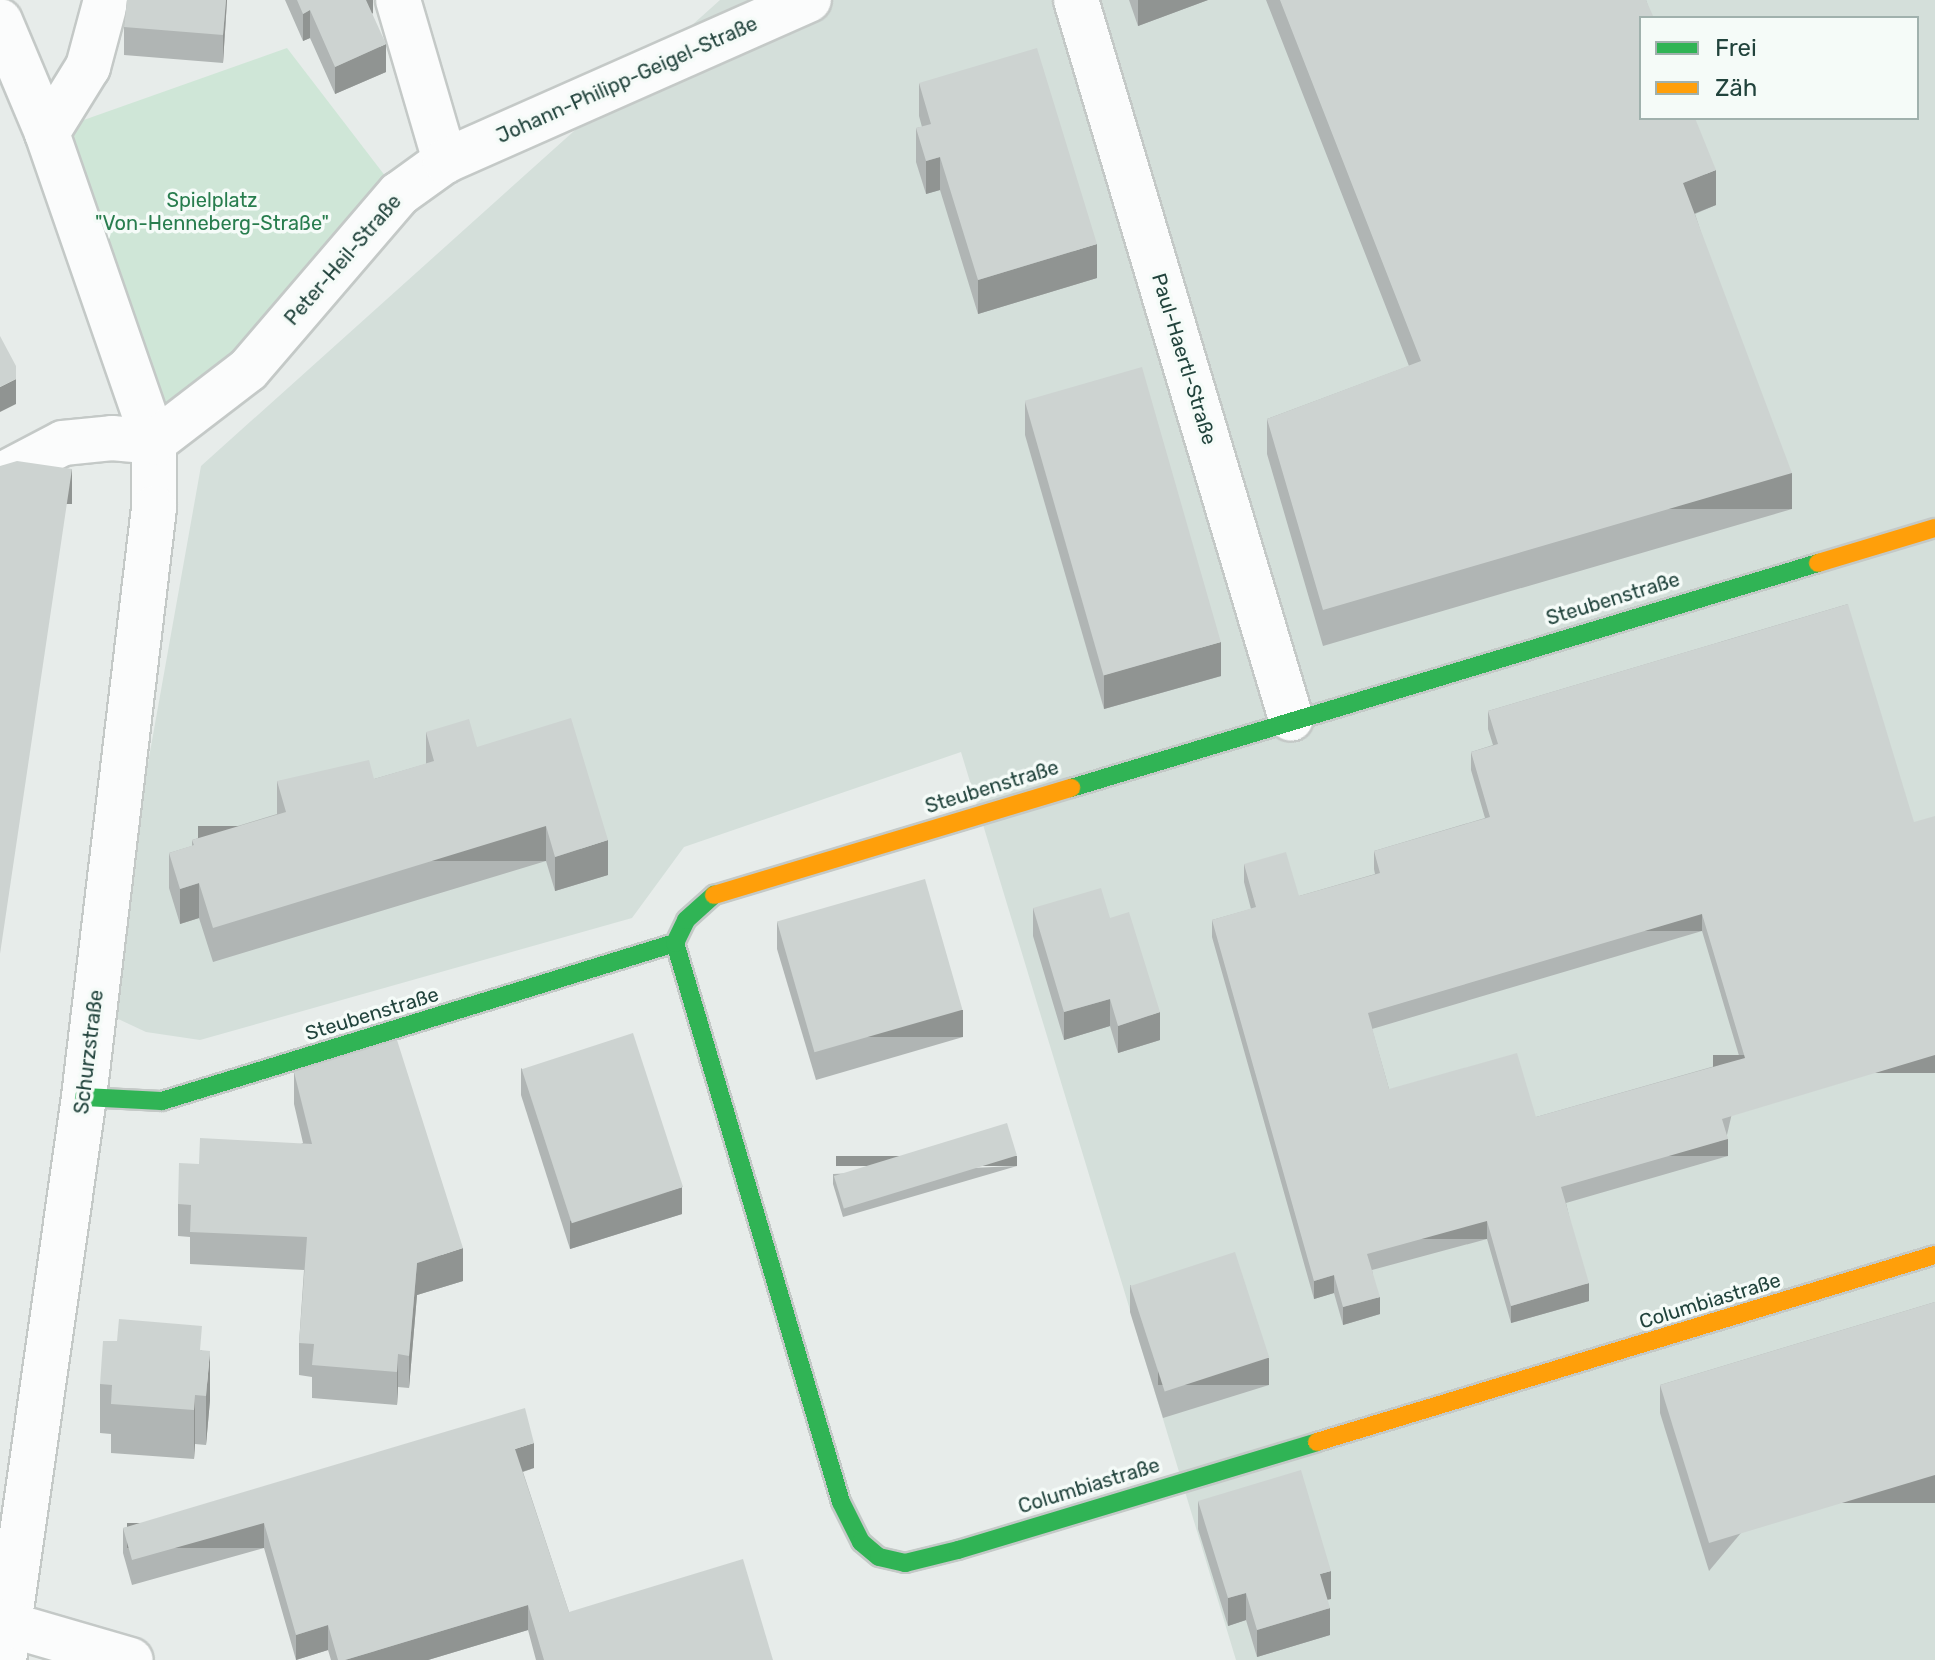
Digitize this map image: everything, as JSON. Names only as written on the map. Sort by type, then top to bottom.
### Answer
[{"type":"street","points":[[47,133],[88,67],[106,0]]},
{"type":"street","points":[[398,0],[445,161]]},
{"type":"street","name":"Johann-Philipp-Geigel-Straße","points":[[445,161],[809,0]]},
{"type":"street","name":"Paul-Haertl-Straße","points":[[1076,0],[1291,719]]},
{"type":"street","name":"Schurzstraße","points":[[0,21],[47,133],[154,442],[154,508],[84,1097],[4,1636]]},
{"type":"street","name":"Peter-Heil-Straße","points":[[154,442],[248,370],[399,194],[445,161]]},
{"type":"street","points":[[0,476],[63,443],[112,438],[154,442]]},
{"type":"street","name":"Steubenstraße","points":[[84,1097],[162,1101],[675,943],[686,920],[709,897],[1291,719],[1935,528]]},
{"type":"street","name":"Columbiastraße","points":[[675,943],[841,1502],[861,1542],[879,1557],[905,1563],[958,1550],[1935,1255]]},
{"type":"street","points":[[4,1636],[131,1660]]},
{"type":"shaded area","points":[[720,0],[1935,0],[1935,1660],[1236,1660],[961,752],[684,847],[632,918],[200,1040],[146,1032],[114,1017],[140,808],[201,466]]},
{"type":"green space","name":"Spielplatz \"Von-Henneberg-Straße\"","points":[[287,48],[399,194],[154,442],[47,133]]},
{"type":"building","points":[[127,0],[226,0],[223,35],[124,27]]},
{"type":"building","points":[[297,0],[366,0],[386,44],[335,67],[310,10],[303,14]]},
{"type":"building","points":[[1280,0],[1646,0],[1653,16],[1639,16],[1639,120],[1696,120],[1716,170],[1683,183],[1792,473],[1323,610],[1267,419],[1421,361]]},
{"type":"building","points":[[1037,48],[1097,244],[978,280],[940,157],[926,161],[916,128],[931,124],[919,83]]},
{"type":"building","points":[[0,336],[16,366],[16,379],[0,387]]},
{"type":"building","points":[[1142,367],[1221,642],[1104,676],[1025,401]]},
{"type":"building","points":[[17,461],[72,469],[0,954],[0,466]]},
{"type":"building","points":[[1848,604],[1914,822],[1935,816],[1935,1055],[1722,1119],[1728,1139],[1561,1187],[1589,1283],[1511,1306],[1487,1221],[1367,1254],[1380,1297],[1343,1307],[1334,1275],[1314,1281],[1212,920],[1256,907],[1244,864],[1286,852],[1299,896],[1380,873],[1374,851],[1490,817],[1471,752],[1498,744],[1488,711]],"holes":[[[1702,914],[1745,1058],[1536,1117],[1517,1053],[1389,1089],[1368,1013]]]},
{"type":"building","points":[[571,718],[608,840],[555,857],[546,826],[213,928],[199,883],[180,889],[169,853],[194,845],[192,840],[286,812],[277,781],[369,760],[374,779],[434,761],[426,732],[469,719],[477,747]]},
{"type":"building","points":[[925,879],[962,1010],[814,1052],[777,921]]},
{"type":"building","points":[[1101,888],[1110,918],[1129,912],[1160,1012],[1118,1026],[1110,999],[1064,1012],[1033,908]]},
{"type":"building","points":[[633,1033],[683,1187],[572,1223],[522,1069]]},
{"type":"building","points":[[397,1040],[463,1248],[417,1263],[409,1356],[398,1354],[397,1372],[312,1365],[314,1344],[299,1343],[307,1237],[190,1232],[191,1205],[178,1204],[179,1163],[199,1164],[200,1138],[312,1144],[294,1072]]},
{"type":"building","points":[[1007,1123],[1017,1156],[844,1208],[834,1176]]},
{"type":"building","points":[[1235,1252],[1269,1358],[1165,1392],[1130,1286]]},
{"type":"building","points":[[1935,1302],[1935,1475],[1709,1543],[1660,1385]]},
{"type":"building","points":[[119,1319],[202,1326],[200,1350],[210,1351],[206,1396],[195,1395],[194,1410],[111,1404],[112,1385],[100,1384],[103,1341],[117,1341]]},
{"type":"building","points":[[525,1408],[534,1443],[515,1449],[569,1612],[743,1559],[773,1660],[544,1660],[528,1605],[338,1660],[328,1625],[296,1635],[264,1523],[132,1560],[123,1528]]},
{"type":"building","points":[[1301,1470],[1331,1571],[1320,1574],[1330,1608],[1257,1630],[1246,1593],[1228,1598],[1198,1501]]},
{"type":"traffic: fast","points":[[1071,788],[1818,563]]},
{"type":"traffic: fast","points":[[84,1097],[162,1101],[675,943],[686,920],[714,895]]},
{"type":"traffic: fast","points":[[675,943],[841,1502],[861,1542],[879,1557],[905,1563],[958,1550],[1317,1442]]},
{"type":"traffic: slow","points":[[1818,563],[1935,528]]},
{"type":"traffic: slow","points":[[714,895],[1071,788]]},
{"type":"traffic: slow","points":[[1317,1442],[1935,1255]]}]
